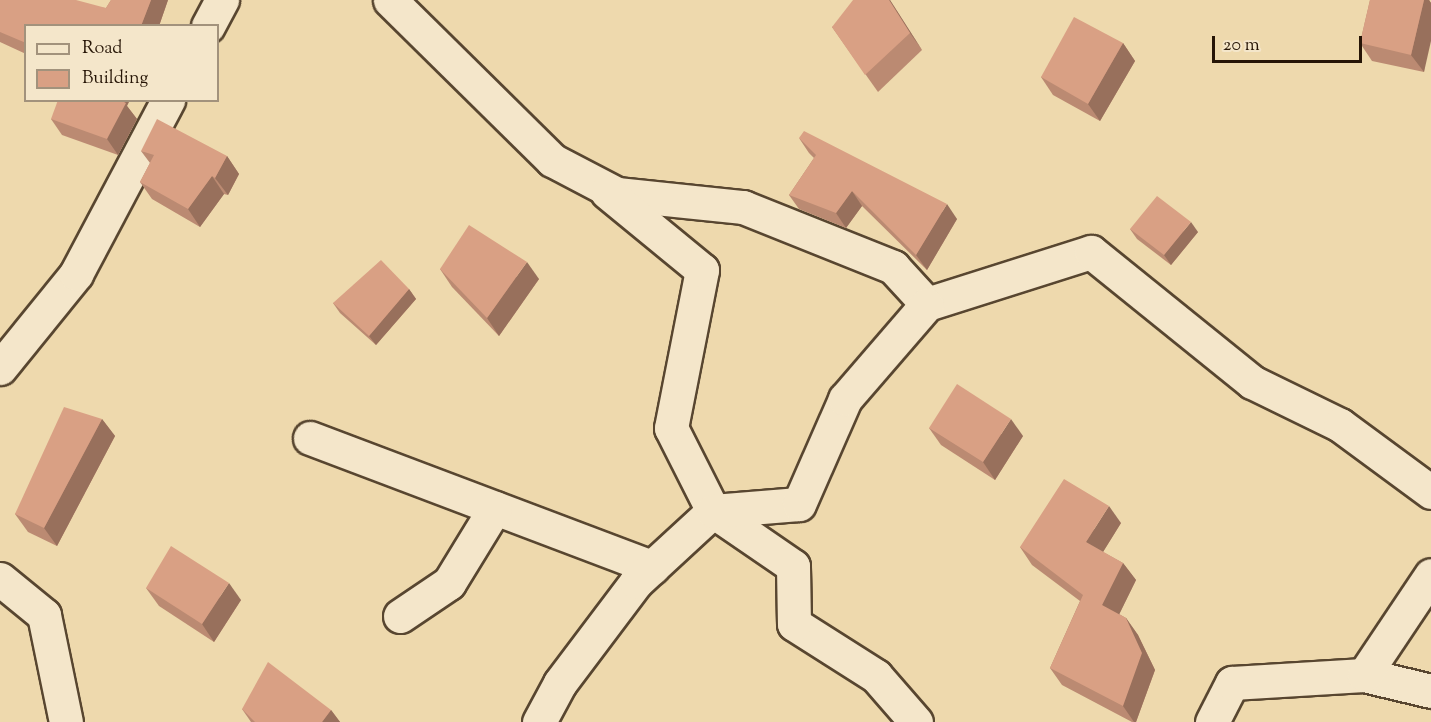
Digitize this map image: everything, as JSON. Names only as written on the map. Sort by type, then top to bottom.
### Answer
[{"type":"street","points":[[209,24],[222,0]]},
{"type":"street","points":[[390,0],[552,160],[617,194],[743,207],[893,267],[927,304]]},
{"type":"street","points":[[0,368],[76,274],[167,102]]},
{"type":"street","points":[[595,182],[702,270],[671,428],[713,511],[794,566],[794,624],[876,676],[916,722]]},
{"type":"street","points":[[539,722],[560,683],[636,582],[713,511],[800,504],[845,399],[927,304],[1091,252],[1252,382],[1340,425],[1431,492]]},
{"type":"street","points":[[310,438],[652,567]]},
{"type":"street","points":[[400,616],[449,583],[495,508]]},
{"type":"street","points":[[1364,675],[1431,575]]},
{"type":"street","points":[[0,579],[44,615],[66,722]]},
{"type":"street","points":[[1212,722],[1232,682],[1364,675],[1431,691]]},
{"type":"building","points":[[0,0],[76,0],[106,8],[111,0],[151,0],[142,24],[24,24],[24,42],[0,32]]},
{"type":"building","points":[[853,0],[889,0],[910,33],[865,75],[832,27]]},
{"type":"building","points":[[1370,0],[1424,0],[1411,55],[1360,43]]},
{"type":"building","points":[[1074,17],[1123,43],[1088,104],[1041,77]]},
{"type":"building","points":[[57,102],[126,103],[107,139],[51,119]]},
{"type":"building","points":[[157,119],[227,156],[215,178],[212,176],[188,209],[140,182],[154,155],[141,151]]},
{"type":"building","points":[[804,131],[947,204],[916,255],[852,191],[836,213],[789,195],[816,155],[799,138]]},
{"type":"building","points":[[1157,196],[1191,222],[1164,255],[1130,229]]},
{"type":"building","points":[[469,225],[527,262],[487,318],[440,269]]},
{"type":"building","points":[[381,260],[409,289],[369,336],[333,303]]},
{"type":"building","points":[[957,384],[1011,419],[983,462],[929,428]]},
{"type":"building","points":[[64,407],[102,419],[44,528],[15,514]]},
{"type":"building","points":[[1064,479],[1109,506],[1086,542],[1123,563],[1102,605],[1126,618],[1142,653],[1123,706],[1050,668],[1083,595],[1020,547]]},
{"type":"building","points":[[171,546],[229,583],[202,624],[146,588]]},
{"type":"building","points":[[268,662],[331,710],[322,722],[255,722],[242,709]]}]
